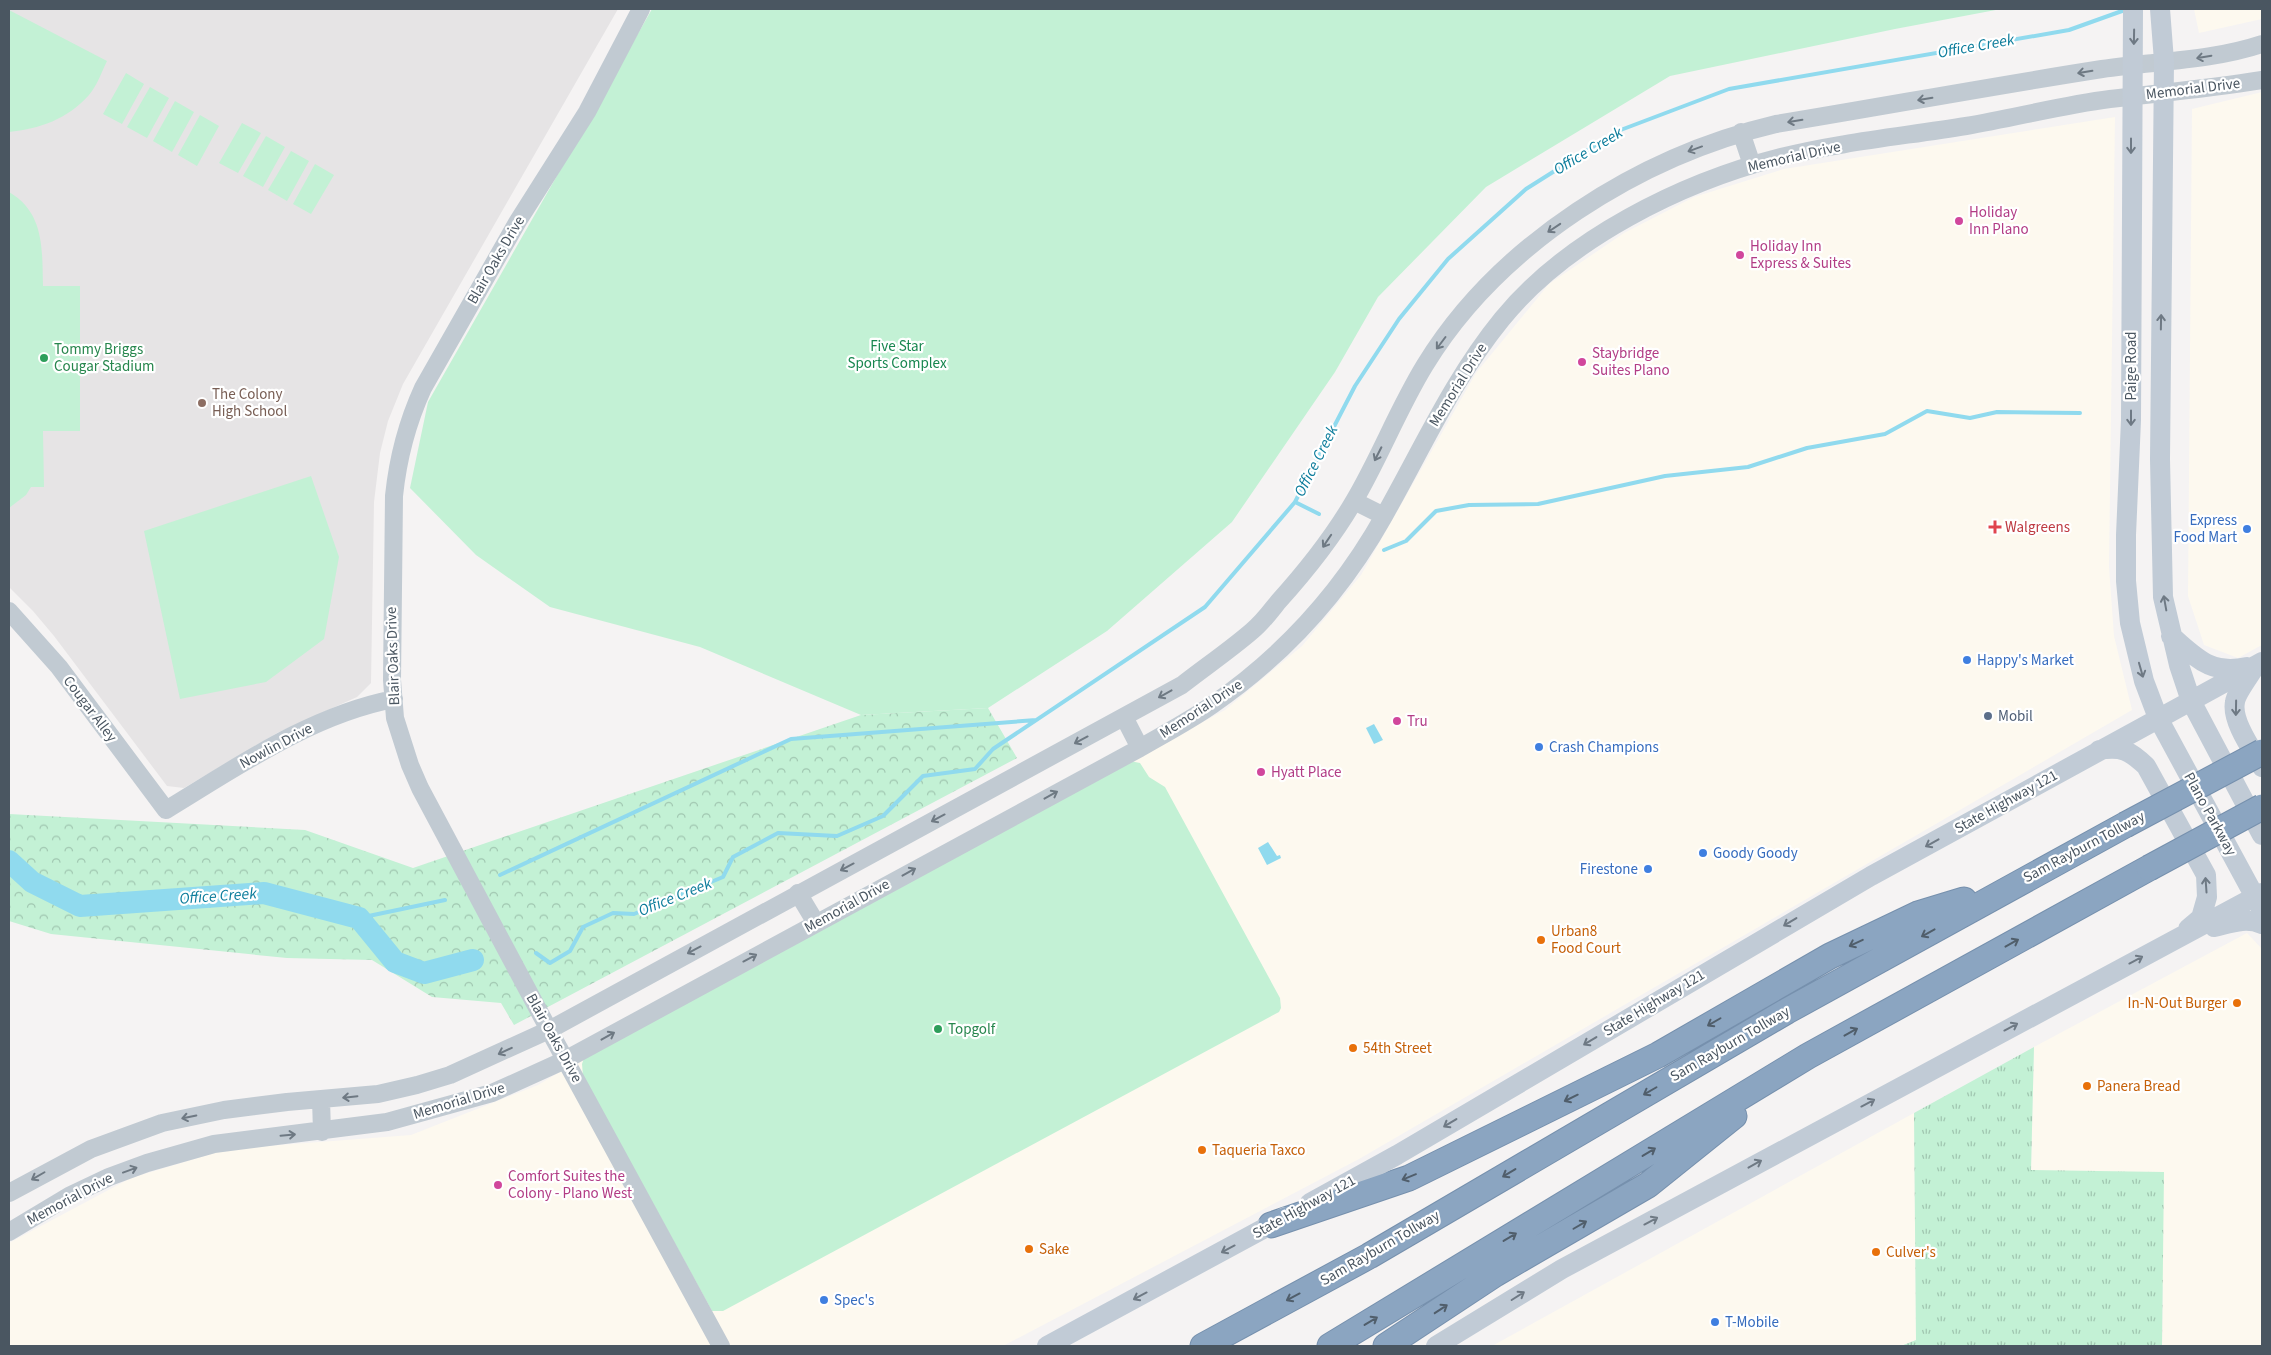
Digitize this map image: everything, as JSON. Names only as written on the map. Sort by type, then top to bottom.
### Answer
[{"type":"highway","name":"Sam Rayburn Tollway","points":[[1203,1346],[1369,1256],[1787,1011],[2016,883],[2262,752]]},
{"type":"highway","points":[[1330,1346],[1808,1056],[2262,807]]},
{"type":"highway","points":[[1271,1225],[1409,1178],[1658,1055],[1830,956],[1918,914],[2016,883]]},
{"type":"highway","points":[[1386,1346],[1495,1274],[1648,1185],[1808,1056]]},
{"type":"main road","name":"Paige Road","points":[[2133,9],[2131,370],[2126,581],[2130,623],[2137,655],[2158,718]]},
{"type":"main road","name":"Paige Road","points":[[2160,9],[2164,61],[2161,553],[2163,597],[2171,636],[2191,700]]},
{"type":"main road","points":[[2131,370],[2161,370]]},
{"type":"main road","points":[[2171,636],[2201,662],[2210,666],[2233,670],[2259,663]]},
{"type":"main road","points":[[2259,663],[2234,701],[2241,729],[2262,767]]},
{"type":"main road","name":"State Highway 121","points":[[1047,1346],[1397,1155],[1826,901],[2259,663]]},
{"type":"main road","points":[[2191,700],[2262,835]]},
{"type":"main road","name":"Plano Parkway","points":[[2158,718],[2260,900]]},
{"type":"main road","points":[[2099,750],[2115,748],[2134,754],[2146,766],[2206,875],[2207,897],[2201,918],[2176,938]]},
{"type":"main road","points":[[1436,1346],[1562,1269],[2176,938],[2260,900]]},
{"type":"main road","points":[[2176,938],[2238,920],[2252,920],[2262,924]]},
{"type":"street","name":"Blair Oaks Drive","points":[[642,9],[586,112],[518,221],[423,388],[408,422],[396,470],[394,496],[392,680],[395,718],[410,765],[420,788],[565,1060],[721,1346]]},
{"type":"street","name":"Memorial Drive","points":[[9,1193],[90,1149],[162,1123],[224,1110],[378,1094],[450,1075],[549,1030],[1182,685],[1254,630],[1307,570],[1354,501],[1425,364],[1474,299],[1534,242],[1601,197],[1677,156],[1741,132],[1868,108],[2133,65],[2244,50],[2262,44]]},
{"type":"street","name":"Memorial Drive","points":[[9,1232],[69,1196],[109,1177],[147,1163],[214,1144],[286,1134],[322,1132],[387,1122],[492,1093],[565,1060],[1140,748],[1211,706],[1245,681],[1276,654],[1324,604],[1364,549],[1384,516],[1463,373],[1504,317],[1555,266],[1617,224],[1690,187],[1752,165],[1785,156],[1981,124],[2109,99],[2164,94],[2262,80]]},
{"type":"street","points":[[1741,132],[1752,165]]},
{"type":"street","points":[[1354,501],[1384,516]]},
{"type":"street","name":"Cougar Alley","points":[[9,611],[59,667],[166,810]]},
{"type":"street","name":"Nowlin Drive","points":[[166,810],[285,739],[364,705],[394,699]]},
{"type":"street","points":[[1124,717],[1140,748]]},
{"type":"street","points":[[798,893],[816,923]]},
{"type":"street","points":[[321,1099],[322,1132]]},
{"type":"shaded area","name":"The Colony High School","points":[[9,9],[618,9],[403,384],[388,421],[380,453],[374,502],[371,683],[357,697],[277,733],[184,788],[167,786],[54,636],[9,587]]},
{"type":"shaded area","points":[[2194,9],[2262,9],[2262,19],[2199,33]]},
{"type":"shaded area","points":[[2262,92],[2262,645],[2238,658],[2204,645],[2188,596],[2192,109]]},
{"type":"shaded area","points":[[2115,117],[2109,567],[2114,636],[2132,710],[1359,1159],[1003,1346],[9,1346],[9,1243],[131,1178],[228,1149],[411,1135],[538,1085],[590,1054],[1225,710],[1302,646],[1361,575],[1476,373],[1549,284],[1624,233],[1694,197],[1784,169]]},
{"type":"shaded area","points":[[2247,933],[2262,949],[2262,1346],[2162,1346],[2163,1287],[2031,1170],[2034,1047]]},
{"type":"shaded area","points":[[1914,1113],[1916,1340],[1901,1346],[1492,1346]]},
{"type":"green space","name":"Five Star Sports Complex","points":[[652,9],[2001,9],[1670,76],[1486,187],[1378,297],[1335,372],[1232,522],[1107,631],[988,708],[861,715],[700,647],[550,607],[476,555],[410,488],[428,402]]},
{"type":"green space","points":[[9,10],[107,61],[92,91],[72,110],[42,125],[9,132]]},
{"type":"green space","points":[[126,73],[144,84],[122,124],[103,114]]},
{"type":"green space","points":[[150,87],[169,98],[147,138],[127,127]]},
{"type":"green space","points":[[175,101],[194,112],[172,152],[153,141]]},
{"type":"green space","points":[[200,115],[219,126],[197,166],[178,155]]},
{"type":"green space","points":[[242,123],[261,133],[238,173],[219,163]]},
{"type":"green space","points":[[266,136],[285,147],[263,187],[243,176]]},
{"type":"green space","points":[[291,151],[309,161],[287,201],[268,190]]},
{"type":"green space","points":[[315,164],[334,175],[311,214],[293,204]]},
{"type":"green space","name":"Tommy Briggs Cougar Stadium","points":[[9,192],[21,201],[35,221],[41,246],[43,286],[80,286],[80,431],[43,431],[44,487],[31,487],[26,495],[9,508]]},
{"type":"green space","points":[[311,476],[339,557],[324,639],[266,682],[180,699],[144,531]]},
{"type":"green space","points":[[988,708],[1017,758],[514,1025],[501,1003],[432,997],[372,960],[287,958],[51,934],[9,921],[9,814],[305,830],[413,868],[861,715]]},
{"type":"green space","name":"Topgolf","points":[[1130,761],[1140,763],[1149,777],[1165,787],[1280,998],[1281,1008],[1279,1012],[723,1311],[712,1311],[583,1076],[582,1064],[585,1055]]},
{"type":"green space","points":[[2034,1047],[2031,1170],[2164,1172],[2162,1346],[1901,1346],[1916,1340],[1914,1113]]},
{"type":"water","points":[[1374,724],[1383,740],[1374,744],[1366,728]]},
{"type":"water","points":[[1268,842],[1277,856],[1280,855],[1281,858],[1267,865],[1258,848]]},
{"type":"waterway","name":"Office Creek","points":[[536,953],[550,963],[570,951],[583,927],[613,913],[634,914],[723,877],[733,857],[778,833],[837,836],[883,816],[923,776],[975,769],[993,749],[1205,607],[1295,502],[1355,386],[1399,319],[1448,259],[1526,189],[1618,131],[1729,89],[2069,30],[2122,11]]},
{"type":"waterway","points":[[1384,550],[1406,541],[1436,511],[1469,505],[1538,504],[1665,476],[1748,467],[1807,448],[1885,434],[1927,411],[1970,418],[1997,412],[2080,413]]},
{"type":"waterway","points":[[1295,502],[1319,514]]},
{"type":"waterway","points":[[500,875],[791,739],[1036,720]]},
{"type":"waterway","name":"Office Creek","points":[[9,861],[32,882],[80,906],[264,893],[359,918],[395,962],[424,973],[473,960]]},
{"type":"waterway","points":[[359,918],[445,900]]},
{"type":"place","name":"Holiday Inn Plano","points":[[1959,221]]},
{"type":"place","name":"Holiday Inn Express & Suites","points":[[1740,255]]},
{"type":"place","name":"Tommy Briggs Cougar Stadium","points":[[44,358]]},
{"type":"place","name":"Staybridge Suites Plano","points":[[1582,362]]},
{"type":"place","name":"The Colony High School","points":[[202,403]]},
{"type":"place","name":"Walgreens","points":[[1995,527]]},
{"type":"place","name":"Express Food Mart","points":[[2247,529]]},
{"type":"place","name":"Happy's Market","points":[[1967,660]]},
{"type":"place","name":"Mobil","points":[[1988,716]]},
{"type":"place","name":"Tru","points":[[1397,721]]},
{"type":"place","name":"Crash Champions","points":[[1539,747]]},
{"type":"place","name":"Hyatt Place","points":[[1261,772]]},
{"type":"place","name":"Goody Goody","points":[[1703,853]]},
{"type":"place","name":"Firestone","points":[[1648,869]]},
{"type":"place","name":"Urban8 Food Court","points":[[1541,940]]},
{"type":"place","name":"In-N-Out Burger","points":[[2237,1003]]},
{"type":"place","name":"Topgolf","points":[[938,1029]]},
{"type":"place","name":"54th Street","points":[[1353,1048]]},
{"type":"place","name":"Panera Bread","points":[[2087,1086]]},
{"type":"place","name":"Taqueria Taxco","points":[[1202,1150]]},
{"type":"place","name":"Comfort Suites the Colony - Plano West","points":[[498,1185]]},
{"type":"place","name":"Sake","points":[[1029,1249]]},
{"type":"place","name":"Culver's","points":[[1876,1252]]},
{"type":"place","name":"Spec's","points":[[824,1300]]},
{"type":"place","name":"T-Mobile","points":[[1715,1322]]}]
